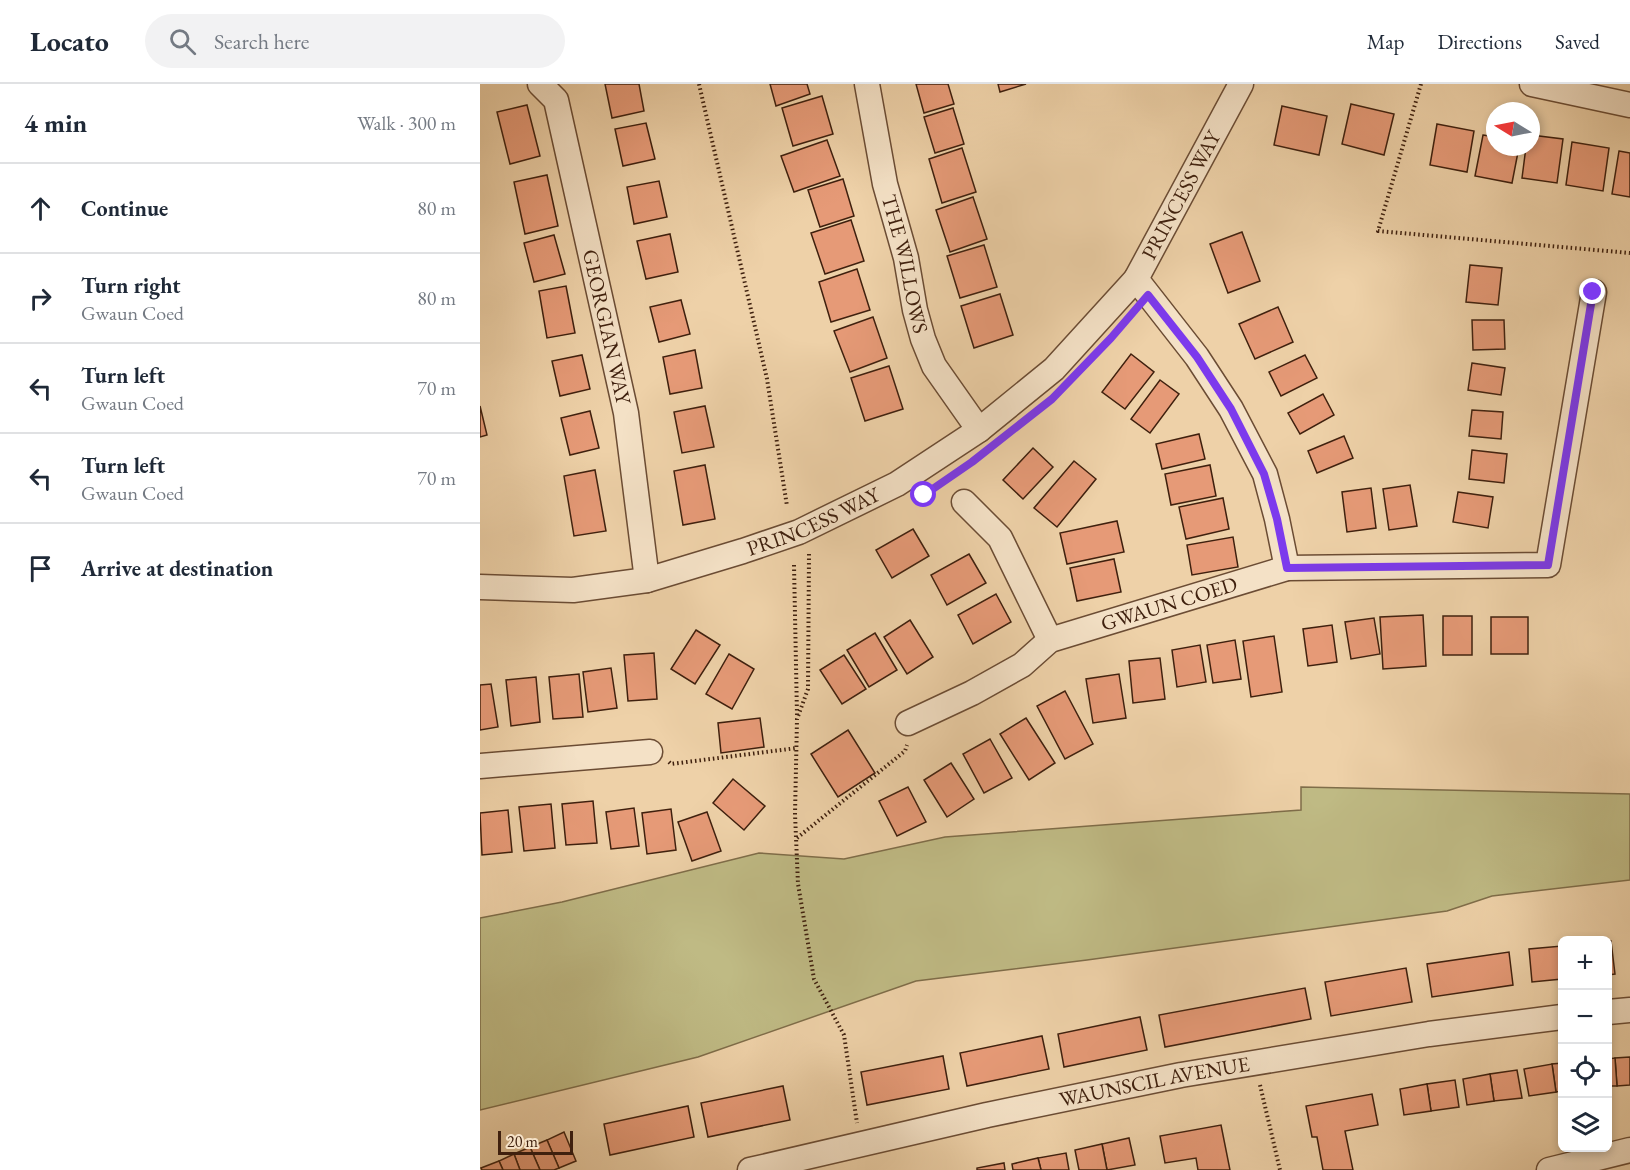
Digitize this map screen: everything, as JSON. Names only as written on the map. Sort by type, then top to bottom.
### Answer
[{"type":"street","name":"GEORGIAN WAY","points":[[540,84],[556,100],[626,413],[647,580]]},
{"type":"street","name":"THE WILLOWS","points":[[867,84],[885,184],[906,258],[915,310],[923,339],[934,366],[979,430]]},
{"type":"street","name":"PRINCESS WAY","points":[[480,587],[573,590],[647,580],[743,551],[799,532],[897,484],[979,430],[1054,369],[1136,279],[1241,84]]},
{"type":"street","points":[[1532,84],[1630,105]]},
{"type":"street","points":[[1136,279],[1197,357],[1231,409],[1264,474],[1277,519],[1287,568]]},
{"type":"street","name":"GWAUN COED","points":[[912,721],[972,693],[1022,665],[1050,640],[1287,568],[1548,565],[1593,292]]},
{"type":"street","points":[[964,502],[1000,538],[1050,640]]},
{"type":"street","points":[[480,766],[650,752]]},
{"type":"street","points":[[1612,1012],[1630,1010]]},
{"type":"street","name":"WAUNSCIL AVENUE","points":[[759,1169],[987,1115],[1181,1075],[1429,1034],[1558,1018]]},
{"type":"street","points":[[1549,1170],[1630,1150]]},
{"type":"path","points":[[699,84],[767,379],[787,506]]},
{"type":"path","points":[[1421,84],[1378,231],[1630,253]]},
{"type":"path","points":[[797,719],[808,689],[809,553],[818,549]]},
{"type":"path","points":[[794,565],[798,884],[814,979],[844,1035],[860,1146]]},
{"type":"path","points":[[796,838],[905,751],[912,721]]},
{"type":"path","points":[[650,752],[671,764],[797,748]]},
{"type":"path","points":[[1254,1064],[1280,1170]]},
{"type":"shaded area","points":[[1301,787],[1630,794],[1630,880],[1492,896],[1447,911],[916,981],[698,1057],[480,1110],[480,918],[562,902],[759,853],[844,859],[945,837],[1301,810]]},
{"type":"building","points":[[605,84],[639,84],[644,111],[612,118]]},
{"type":"building","points":[[770,84],[807,84],[810,94],[776,106]]},
{"type":"building","points":[[916,84],[948,84],[954,104],[924,113]]},
{"type":"building","points":[[998,84],[1026,84],[1000,92]]},
{"type":"building","points":[[822,96],[833,134],[793,146],[782,108]]},
{"type":"building","points":[[1351,104],[1394,114],[1384,155],[1342,144]]},
{"type":"building","points":[[527,105],[540,156],[510,164],[497,112]]},
{"type":"building","points":[[1282,106],[1327,116],[1319,155],[1274,145]]},
{"type":"building","points":[[953,108],[964,144],[935,153],[924,117]]},
{"type":"building","points":[[646,123],[655,159],[623,166],[615,129]]},
{"type":"building","points":[[1437,124],[1474,131],[1467,172],[1430,165]]},
{"type":"building","points":[[1483,135],[1486,136],[1486,156],[1517,156],[1512,183],[1475,176]]},
{"type":"building","points":[[1540,136],[1563,139],[1557,183],[1522,178],[1525,156],[1540,156]]},
{"type":"building","points":[[827,140],[840,176],[794,192],[781,156]]},
{"type":"building","points":[[1572,142],[1609,148],[1603,191],[1566,185]]},
{"type":"building","points":[[962,148],[976,192],[942,203],[929,159]]},
{"type":"building","points":[[1619,151],[1630,153],[1630,197],[1612,194]]},
{"type":"building","points":[[547,175],[558,226],[525,234],[514,182]]},
{"type":"building","points":[[843,179],[854,216],[820,227],[808,190]]},
{"type":"building","points":[[659,181],[667,217],[634,224],[627,187]]},
{"type":"building","points":[[973,197],[987,239],[950,252],[936,210]]},
{"type":"building","points":[[851,220],[864,261],[825,274],[811,233]]},
{"type":"building","points":[[1242,232],[1260,281],[1228,293],[1210,244]]},
{"type":"building","points":[[670,234],[678,272],[646,279],[637,241]]},
{"type":"building","points":[[554,235],[565,274],[534,282],[524,243]]},
{"type":"building","points":[[984,245],[997,287],[960,298],[947,256]]},
{"type":"building","points":[[1470,265],[1502,268],[1498,305],[1466,302]]},
{"type":"building","points":[[857,269],[870,310],[831,322],[819,282]]},
{"type":"building","points":[[566,286],[575,333],[547,338],[539,291]]},
{"type":"building","points":[[1000,294],[1013,335],[974,348],[961,306]]},
{"type":"building","points":[[681,300],[690,334],[659,342],[650,307]]},
{"type":"building","points":[[1278,307],[1293,342],[1255,359],[1239,324]]},
{"type":"building","points":[[873,317],[887,358],[850,372],[834,331]]},
{"type":"building","points":[[1472,320],[1504,320],[1505,349],[1473,350]]},
{"type":"building","points":[[695,350],[702,388],[670,394],[663,357]]},
{"type":"building","points":[[1131,354],[1154,372],[1125,409],[1102,392]]},
{"type":"building","points":[[582,355],[590,389],[560,396],[552,361]]},
{"type":"building","points":[[1305,355],[1317,378],[1281,396],[1269,372]]},
{"type":"building","points":[[1472,363],[1505,368],[1501,395],[1468,390]]},
{"type":"building","points":[[889,366],[903,409],[865,421],[851,378]]},
{"type":"building","points":[[1160,380],[1179,394],[1150,433],[1131,419]]},
{"type":"building","points":[[1323,394],[1334,415],[1300,434],[1288,413]]},
{"type":"building","points":[[480,406],[487,435],[480,437]]},
{"type":"building","points":[[705,406],[714,447],[682,453],[674,412]]},
{"type":"building","points":[[1472,410],[1503,412],[1501,439],[1469,436]]},
{"type":"building","points":[[590,411],[599,448],[570,455],[561,418]]},
{"type":"building","points":[[1199,434],[1205,459],[1162,469],[1156,444]]},
{"type":"building","points":[[1344,436],[1353,458],[1317,473],[1308,451]]},
{"type":"building","points":[[1033,448],[1053,467],[1023,499],[1003,480]]},
{"type":"building","points":[[1472,450],[1507,454],[1504,483],[1469,479]]},
{"type":"building","points":[[1074,461],[1096,479],[1057,527],[1034,508]]},
{"type":"building","points":[[705,465],[715,519],[683,525],[674,471]]},
{"type":"building","points":[[1210,465],[1216,496],[1171,505],[1165,474]]},
{"type":"building","points":[[595,470],[606,531],[574,536],[564,476]]},
{"type":"building","points":[[1410,485],[1417,526],[1389,530],[1383,489]]},
{"type":"building","points":[[1371,488],[1376,528],[1347,532],[1342,492]]},
{"type":"building","points":[[1458,492],[1493,497],[1488,528],[1453,522]]},
{"type":"building","points":[[1223,498],[1229,529],[1186,539],[1179,507]]},
{"type":"building","points":[[1117,521],[1124,552],[1067,564],[1060,533]]},
{"type":"building","points":[[913,529],[929,556],[892,578],[876,550]]},
{"type":"building","points":[[1233,537],[1238,567],[1192,575],[1187,545]]},
{"type":"building","points":[[969,554],[986,583],[947,605],[931,575]]},
{"type":"building","points":[[1114,559],[1121,592],[1077,601],[1070,568]]},
{"type":"building","points":[[996,594],[1011,622],[973,644],[958,615]]},
{"type":"building","points":[[1423,615],[1426,666],[1383,669],[1380,617]]},
{"type":"building","points":[[1443,616],[1472,616],[1472,655],[1443,655]]},
{"type":"building","points":[[1491,617],[1528,617],[1528,654],[1491,654]]},
{"type":"building","points":[[1374,618],[1380,654],[1351,659],[1345,622]]},
{"type":"building","points":[[910,620],[933,657],[907,674],[884,637]]},
{"type":"building","points":[[1332,625],[1337,662],[1308,666],[1303,629]]},
{"type":"building","points":[[696,630],[720,645],[695,684],[671,669]]},
{"type":"building","points":[[875,633],[897,670],[869,687],[847,650]]},
{"type":"building","points":[[1274,636],[1282,692],[1251,697],[1243,641]]},
{"type":"building","points":[[1235,640],[1241,679],[1213,683],[1207,645]]},
{"type":"building","points":[[1200,645],[1206,682],[1177,687],[1172,650]]},
{"type":"building","points":[[654,653],[657,699],[628,701],[624,655]]},
{"type":"building","points":[[729,654],[754,669],[732,709],[706,694]]},
{"type":"building","points":[[844,655],[866,689],[842,704],[820,670]]},
{"type":"building","points":[[1160,658],[1165,699],[1133,703],[1129,661]]},
{"type":"building","points":[[611,668],[617,708],[588,712],[583,672]]},
{"type":"building","points":[[579,674],[583,717],[553,719],[549,677]]},
{"type":"building","points":[[1119,674],[1126,718],[1093,723],[1086,679]]},
{"type":"building","points":[[536,677],[540,722],[511,726],[506,680]]},
{"type":"building","points":[[491,684],[498,727],[480,730],[480,685]]},
{"type":"building","points":[[1065,691],[1093,744],[1065,759],[1037,706]]},
{"type":"building","points":[[760,718],[764,747],[721,753],[718,723]]},
{"type":"building","points":[[1026,718],[1055,763],[1029,780],[1000,734]]},
{"type":"building","points":[[848,730],[875,773],[838,797],[811,754]]},
{"type":"building","points":[[990,739],[1012,778],[984,793],[963,754]]},
{"type":"building","points":[[951,763],[974,799],[947,817],[924,780]]},
{"type":"building","points":[[733,779],[765,806],[744,830],[713,803]]},
{"type":"building","points":[[908,787],[926,822],[897,836],[879,801]]},
{"type":"building","points":[[593,801],[597,843],[566,845],[562,804]]},
{"type":"building","points":[[551,804],[555,848],[524,851],[519,807]]},
{"type":"building","points":[[634,808],[639,846],[611,849],[606,812]]},
{"type":"building","points":[[671,809],[676,850],[647,854],[642,813]]},
{"type":"building","points":[[508,810],[512,852],[482,855],[480,813]]},
{"type":"building","points":[[707,812],[721,851],[692,861],[678,822]]},
{"type":"building","points":[[1558,946],[1558,979],[1532,982],[1529,949]]},
{"type":"building","points":[[1612,949],[1615,974],[1612,974]]},
{"type":"building","points":[[1509,952],[1513,985],[1432,997],[1427,964]]},
{"type":"building","points":[[1406,968],[1412,1002],[1331,1016],[1325,982]]},
{"type":"building","points":[[1305,988],[1311,1019],[1165,1047],[1159,1015]]},
{"type":"building","points":[[1140,1017],[1147,1050],[1064,1067],[1058,1034]]},
{"type":"building","points":[[1042,1036],[1049,1069],[967,1086],[960,1053]]},
{"type":"building","points":[[943,1056],[949,1089],[867,1105],[861,1072]]},
{"type":"building","points":[[1630,1057],[1630,1085],[1617,1086],[1615,1058]]},
{"type":"building","points":[[1612,1058],[1615,1058],[1617,1086],[1612,1086]]},
{"type":"building","points":[[1558,1063],[1558,1092],[1556,1092],[1552,1064]]},
{"type":"building","points":[[1552,1064],[1556,1092],[1529,1096],[1524,1069]]},
{"type":"building","points":[[1517,1070],[1522,1098],[1494,1101],[1490,1074]]},
{"type":"building","points":[[1490,1074],[1494,1101],[1467,1105],[1463,1079]]},
{"type":"building","points":[[1455,1080],[1459,1107],[1431,1111],[1427,1084]]},
{"type":"building","points":[[1427,1084],[1431,1111],[1404,1115],[1400,1089]]},
{"type":"building","points":[[783,1086],[790,1120],[708,1137],[701,1103]]},
{"type":"building","points":[[1372,1094],[1378,1125],[1345,1131],[1353,1170],[1323,1170],[1317,1137],[1312,1137],[1306,1106]]},
{"type":"building","points":[[688,1106],[694,1137],[610,1155],[604,1124]]},
{"type":"building","points":[[1221,1125],[1230,1170],[1198,1170],[1196,1158],[1165,1163],[1160,1136]]},
{"type":"building","points":[[564,1132],[576,1161],[559,1168],[547,1140]]},
{"type":"building","points":[[1129,1138],[1135,1165],[1107,1170],[1102,1144]]},
{"type":"building","points":[[547,1140],[559,1168],[540,1170],[530,1147]]},
{"type":"building","points":[[1102,1144],[1107,1170],[1079,1170],[1075,1150]]},
{"type":"building","points":[[530,1147],[540,1170],[520,1170],[514,1154]]},
{"type":"building","points":[[1066,1153],[1069,1170],[1041,1170],[1038,1158]]},
{"type":"building","points":[[514,1154],[520,1170],[503,1170],[499,1161]]},
{"type":"building","points":[[1038,1158],[1041,1170],[1013,1170],[1012,1164]]},
{"type":"building","points":[[499,1161],[503,1170],[482,1170],[481,1168]]},
{"type":"building","points":[[1004,1163],[1005,1170],[977,1170],[977,1168]]},
{"type":"route","points":[[924,495],[972,462],[1052,399],[1111,338],[1148,295],[1197,357],[1231,409],[1264,474],[1277,519],[1287,568],[1548,565],[1593,292]]}]
